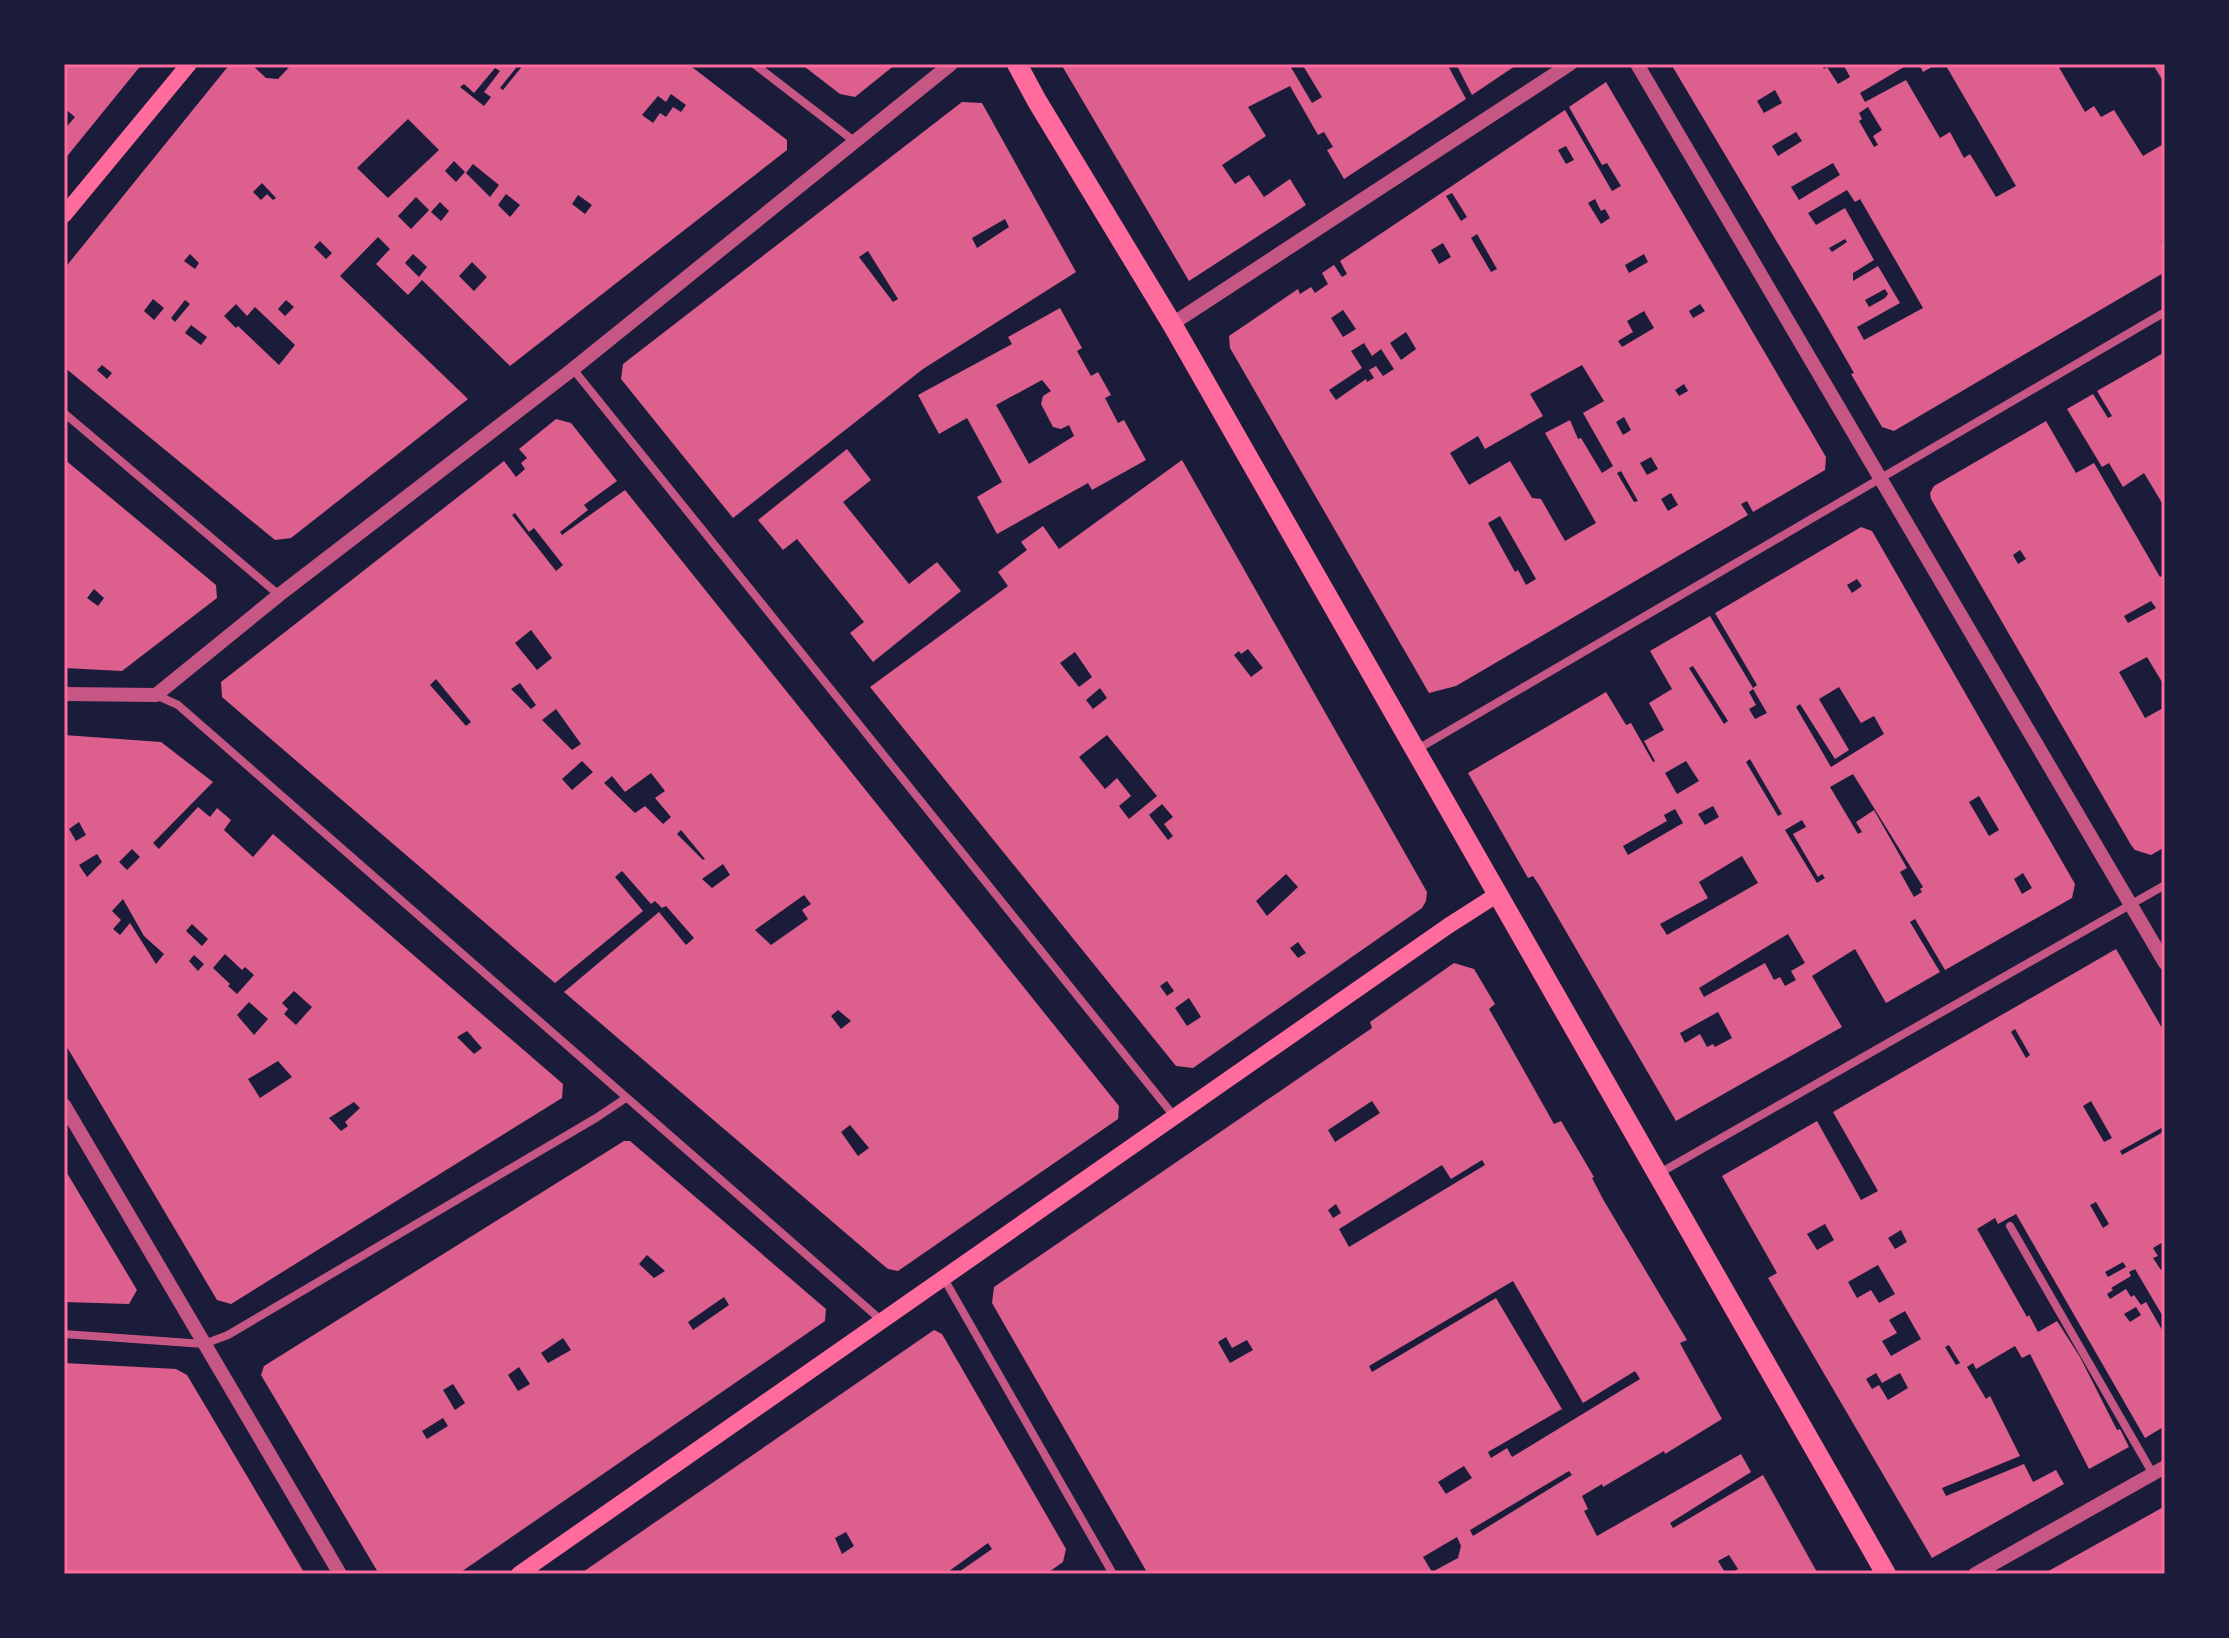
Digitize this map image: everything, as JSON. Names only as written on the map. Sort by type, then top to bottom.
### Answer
[{"type":"main road","points":[[64,215],[189,64]]},
{"type":"main road","points":[[1017,64],[1172,324],[1886,1574]]},
{"type":"main road","points":[[519,1574],[1174,1116],[1498,894]]},
{"type":"street","points":[[754,64],[854,141]]},
{"type":"street","points":[[156,695],[279,595],[573,369],[951,64]]},
{"type":"street","points":[[1172,324],[1570,64]]},
{"type":"street","points":[[1637,64],[2165,963]]},
{"type":"street","points":[[1416,750],[2165,312]]},
{"type":"street","points":[[573,369],[1174,1116]]},
{"type":"street","points":[[64,413],[279,595]]},
{"type":"street","points":[[64,694],[156,695],[178,705],[881,1320]]},
{"type":"street","points":[[1657,1174],[2165,885]]},
{"type":"street","points":[[64,1334],[204,1344],[241,1329],[626,1098]]},
{"type":"street","points":[[64,1105],[340,1574]]},
{"type":"street","points":[[1975,1574],[2159,1470],[2010,1226]]},
{"type":"street","points":[[943,1277],[1113,1574]]},
{"type":"building","points":[[64,64],[142,64],[64,160],[64,130],[75,117],[64,108]]},
{"type":"building","points":[[230,64],[251,64],[266,78],[278,79],[292,64],[519,64],[500,88],[503,90],[524,64],[688,64],[787,140],[787,150],[510,366],[422,280],[408,295],[376,264],[390,249],[378,237],[340,276],[468,399],[291,538],[275,540],[64,367],[64,269]],"holes":[[[495,68],[500,71],[484,92],[491,97],[484,106],[460,87],[464,84],[474,93]],[[671,94],[686,105],[681,112],[673,107],[666,117],[660,113],[653,123],[642,115],[658,96],[666,102]],[[408,119],[439,150],[388,198],[357,168]],[[454,161],[465,172],[456,182],[445,171]],[[473,164],[499,185],[490,197],[466,173]],[[262,183],[276,198],[273,200],[267,194],[261,200],[253,192]],[[506,194],[520,205],[510,217],[498,205]],[[578,195],[592,205],[585,214],[572,204]],[[416,197],[429,210],[411,229],[398,216]],[[440,202],[449,211],[441,221],[431,212]],[[320,241],[332,253],[326,259],[314,247]],[[190,254],[199,263],[195,269],[184,261]],[[413,254],[427,267],[419,277],[405,263]],[[472,262],[487,277],[474,291],[459,276]],[[153,299],[164,308],[154,320],[144,311]],[[185,300],[190,304],[175,322],[171,318]],[[286,300],[294,307],[285,316],[278,309]],[[236,304],[247,316],[255,307],[295,345],[279,365],[238,326],[236,328],[224,316]],[[191,325],[207,337],[201,345],[185,333]],[[102,365],[112,373],[107,379],[97,370]]]},
{"type":"building","points":[[801,64],[896,64],[855,97],[840,94]]},
{"type":"building","points":[[1061,64],[1289,64],[1312,103],[1322,97],[1302,64],[1447,64],[1466,99],[1344,179],[1327,150],[1333,147],[1324,132],[1318,135],[1290,86],[1248,107],[1266,136],[1222,165],[1235,184],[1249,175],[1264,197],[1290,179],[1306,205],[1189,281]]},
{"type":"building","points":[[1456,64],[1518,64],[1472,95]]},
{"type":"building","points":[[1671,64],[1821,64],[1824,69],[1827,67],[1838,84],[1850,77],[1843,64],[1909,64],[1860,93],[1865,102],[1906,80],[1940,138],[1950,132],[1964,158],[1970,154],[1996,197],[2016,186],[1945,64],[2057,64],[2085,112],[2094,106],[2101,117],[2114,110],[2143,156],[2165,143],[2165,239],[2161,241],[2165,248],[2165,272],[1894,431],[1882,427],[1820,314]],"holes":[[[1775,90],[1782,103],[1764,113],[1757,101]],[[1868,107],[1882,130],[1873,136],[1878,145],[1874,147],[1859,121],[1862,119],[1859,113]],[[1796,132],[1802,141],[1778,156],[1772,146]],[[1833,163],[1840,175],[1799,200],[1791,187]],[[1847,190],[1855,202],[1860,199],[1923,308],[1864,340],[1857,327],[1900,303],[1878,266],[1853,281],[1853,273],[1874,260],[1845,208],[1816,225],[1808,213]],[[1845,239],[1847,242],[1832,252],[1829,248]],[[1885,289],[1888,294],[1885,298],[1869,307],[1865,300]]]},
{"type":"building","points":[[1919,64],[1937,64],[1923,72]]},
{"type":"building","points":[[2165,64],[2165,84],[2155,68]]},
{"type":"building","points":[[1606,82],[1826,457],[1825,470],[1753,512],[1747,501],[1741,504],[1748,515],[1456,686],[1429,693],[1230,348],[1229,336],[1298,289],[1300,294],[1311,287],[1315,293],[1328,284],[1322,273],[1334,265],[1342,277],[1347,274],[1340,261],[1565,110],[1612,191],[1621,186],[1607,163],[1602,165],[1569,107]],"holes":[[[1566,146],[1574,160],[1566,164],[1558,150]],[[1452,193],[1467,217],[1461,221],[1446,196]],[[1595,199],[1601,211],[1605,209],[1610,218],[1601,224],[1588,203]],[[1477,234],[1497,269],[1491,272],[1471,238]],[[1443,243],[1451,257],[1439,264],[1431,250]],[[1644,254],[1648,262],[1629,273],[1625,265]],[[1700,304],[1705,311],[1693,318],[1689,311]],[[1343,310],[1356,329],[1343,337],[1331,318]],[[1644,311],[1654,328],[1622,347],[1618,341],[1633,332],[1627,321]],[[1406,332],[1416,349],[1401,360],[1390,343]],[[1364,343],[1372,356],[1381,349],[1394,369],[1383,376],[1376,366],[1369,370],[1374,378],[1367,382],[1366,379],[1336,400],[1329,390],[1362,368],[1351,351]],[[1582,365],[1604,401],[1583,413],[1613,466],[1602,473],[1581,438],[1578,439],[1570,420],[1545,433],[1596,523],[1565,541],[1541,499],[1532,498],[1510,461],[1469,485],[1450,453],[1478,436],[1485,449],[1543,416],[1530,394]],[[1684,384],[1688,391],[1679,396],[1675,390]],[[1624,417],[1631,430],[1623,435],[1616,422]],[[1651,457],[1658,469],[1647,475],[1640,463]],[[1621,471],[1638,501],[1634,502],[1617,473]],[[1671,493],[1678,505],[1668,511],[1661,499]],[[1500,516],[1536,579],[1526,585],[1518,570],[1515,572],[1488,523]]]},
{"type":"building","points":[[962,102],[982,103],[1076,272],[923,369],[733,518],[621,379],[623,364]],"holes":[[[1005,219],[1009,227],[977,248],[972,238]],[[868,251],[898,299],[893,302],[859,257]]]},
{"type":"building","points":[[1060,308],[1082,348],[1077,351],[1091,376],[1098,372],[1111,395],[1105,398],[1118,423],[1124,420],[1146,460],[1092,490],[1088,483],[997,534],[977,497],[1002,482],[967,418],[939,434],[918,395],[1012,344],[1008,337]],"holes":[[[1042,380],[1051,391],[1043,396],[1041,404],[1053,427],[1061,429],[1069,425],[1074,436],[1029,464],[996,405]]]},
{"type":"building","points":[[2165,352],[2165,508],[2144,473],[2123,487],[2109,463],[2102,467],[2067,409],[2093,394],[2108,418],[2112,416],[2097,391]]},
{"type":"building","points":[[556,419],[571,423],[617,481],[584,505],[588,510],[560,532],[562,535],[625,490],[1119,1106],[1118,1119],[898,1271],[888,1269],[876,1259],[564,992],[659,912],[686,945],[694,938],[666,906],[662,908],[655,901],[651,904],[622,871],[615,877],[643,911],[555,983],[222,697],[221,682],[504,461],[516,477],[525,469],[521,463],[527,458],[519,449]],"holes":[[[515,513],[529,532],[534,528],[563,565],[556,571],[512,515]],[[531,630],[552,658],[537,670],[515,643]],[[436,679],[471,722],[466,726],[430,685]],[[520,683],[536,705],[531,709],[511,689]],[[556,709],[581,744],[572,750],[542,720]],[[582,761],[593,772],[572,790],[562,779]],[[651,773],[665,791],[655,798],[671,817],[663,824],[645,806],[635,813],[604,783],[612,776],[625,792]],[[681,830],[705,859],[677,834]],[[723,864],[730,875],[712,888],[702,879]],[[804,895],[811,904],[802,910],[808,919],[771,945],[755,930]],[[838,1010],[851,1021],[841,1029],[831,1016]],[[850,1125],[869,1148],[858,1156],[841,1132]]]},
{"type":"building","points":[[2046,421],[2076,473],[2094,463],[2160,577],[2165,574],[2165,687],[2147,657],[2119,672],[2145,718],[2165,707],[2165,847],[2151,855],[2135,850],[2131,845],[1931,499],[1934,486]],"holes":[[[2020,550],[2026,559],[2018,564],[2013,555]],[[2151,601],[2156,608],[2128,623],[2124,616]]]},
{"type":"building","points":[[847,449],[871,480],[843,502],[909,584],[937,562],[961,591],[873,662],[850,633],[864,622],[797,539],[783,550],[758,520]]},
{"type":"building","points":[[64,459],[216,585],[217,598],[122,671],[64,668]],"holes":[[[94,589],[104,598],[98,606],[87,598]]]},
{"type":"building","points":[[1182,460],[1427,892],[1422,908],[1193,1068],[1176,1066],[870,687],[1008,586],[998,572],[1027,550],[1021,542],[1043,526],[1059,549]],"holes":[[[1248,649],[1263,668],[1251,677],[1234,655],[1239,651],[1241,654]],[[1075,652],[1092,677],[1079,687],[1060,663]],[[1100,688],[1107,698],[1093,709],[1086,700]],[[1107,735],[1157,796],[1129,819],[1119,806],[1131,796],[1117,778],[1105,789],[1079,757]],[[1162,804],[1173,817],[1164,824],[1173,836],[1168,840],[1149,815]],[[1286,874],[1298,887],[1267,916],[1256,901]],[[1298,942],[1306,953],[1298,958],[1290,948]],[[1167,981],[1174,991],[1167,996],[1160,986]],[[1189,998],[1201,1017],[1187,1026],[1175,1008]]]},
{"type":"building","points":[[1861,527],[1872,531],[2075,884],[2072,898],[1945,970],[1915,919],[1910,922],[1940,972],[1886,1003],[1855,949],[1812,976],[1842,1027],[1676,1121],[1539,885],[1533,876],[1528,878],[1468,773],[1606,692],[1626,725],[1631,723],[1655,761],[1644,741],[1664,730],[1649,703],[1672,689],[1650,651],[1710,616],[1753,688],[1757,685],[1715,613]],"holes":[[[1857,579],[1862,586],[1852,593],[1847,585]],[[1693,666],[1728,721],[1724,724],[1689,668]],[[1839,687],[1861,723],[1874,716],[1884,734],[1831,767],[1796,707],[1800,704],[1835,759],[1849,750],[1819,699]],[[1753,689],[1767,713],[1755,719],[1749,709],[1756,705],[1749,692]],[[1750,759],[1782,814],[1778,816],[1746,762]],[[1686,761],[1699,781],[1677,794],[1665,773]],[[1853,774],[1923,887],[1920,889],[1922,892],[1914,897],[1900,872],[1907,868],[1874,810],[1856,822],[1862,832],[1858,834],[1830,787]],[[1979,796],[1999,830],[1989,836],[1969,802]],[[1713,806],[1719,817],[1705,825],[1698,814]],[[1675,809],[1683,823],[1628,855],[1623,846],[1667,821],[1664,815]],[[1802,820],[1806,827],[1793,834],[1818,877],[1822,874],[1825,878],[1817,883],[1785,830]],[[1742,856],[1758,883],[1667,935],[1660,924],[1708,898],[1699,882]],[[2023,873],[2032,888],[2022,894],[2014,879]],[[1788,934],[1805,963],[1791,971],[1796,980],[1785,986],[1780,977],[1774,980],[1765,963],[1704,997],[1699,988]],[[1718,1012],[1732,1038],[1715,1047],[1713,1044],[1707,1047],[1700,1034],[1685,1043],[1680,1033]]]},
{"type":"building","points":[[64,735],[161,742],[213,782],[153,843],[159,849],[198,807],[210,817],[217,808],[231,820],[224,830],[253,857],[273,834],[563,1084],[562,1098],[231,1304],[217,1300],[64,1042]],"holes":[[[79,822],[86,835],[76,841],[69,829]],[[132,849],[140,857],[127,870],[119,862]],[[97,854],[102,862],[87,877],[79,865]],[[123,899],[144,936],[164,954],[156,964],[130,923],[120,935],[113,929],[121,920],[112,911]],[[192,924],[208,939],[202,946],[186,931]],[[225,954],[242,970],[245,967],[254,975],[237,994],[228,986],[230,984],[213,968]],[[194,955],[204,964],[198,971],[189,961]],[[294,991],[312,1007],[296,1025],[284,1014],[288,1009],[282,1003]],[[249,1002],[268,1019],[254,1035],[237,1015]],[[467,1031],[482,1048],[474,1054],[457,1037]],[[278,1061],[292,1077],[260,1098],[248,1079]],[[354,1102],[360,1108],[345,1122],[348,1126],[341,1131],[329,1118]]]},
{"type":"building","points":[[2116,949],[2165,1033],[2165,1126],[2120,1151],[2122,1155],[2165,1131],[2165,1241],[2153,1248],[2158,1256],[2153,1258],[2161,1270],[2165,1268],[2165,1320],[2135,1269],[2129,1272],[2131,1276],[2107,1294],[2110,1299],[2126,1289],[2141,1305],[2146,1302],[2165,1335],[2165,1426],[2145,1438],[2016,1214],[1998,1224],[1995,1218],[1977,1229],[2027,1317],[2029,1315],[2038,1332],[2057,1321],[2129,1447],[2089,1469],[2030,1354],[2022,1358],[2015,1346],[1976,1369],[1973,1363],[1967,1367],[1986,1399],[1990,1396],[2020,1456],[1942,1488],[1946,1496],[2024,1464],[2033,1482],[2056,1470],[2064,1484],[1932,1558],[1768,1278],[1777,1273],[1722,1176],[1817,1121],[1861,1200],[1878,1191],[1833,1112]],"holes":[[[2015,1029],[2030,1055],[2026,1058],[2011,1032]],[[2091,1101],[2112,1138],[2104,1142],[2083,1106]],[[2096,1202],[2109,1224],[2103,1228],[2090,1205]],[[1825,1224],[1834,1240],[1817,1250],[1807,1234]],[[1901,1230],[1907,1242],[1895,1249],[1888,1238]],[[2123,1262],[2126,1267],[2108,1277],[2105,1272]],[[1878,1265],[1895,1294],[1879,1303],[1871,1290],[1857,1298],[1848,1282]],[[2136,1307],[2141,1315],[2130,1322],[2124,1314]],[[1905,1311],[1921,1339],[1891,1356],[1882,1341],[1897,1333],[1889,1320]],[[1949,1345],[1960,1363],[1956,1365],[1945,1347]],[[1876,1373],[1882,1383],[1900,1373],[1908,1388],[1888,1400],[1879,1385],[1872,1389],[1866,1379]]]},
{"type":"building","points":[[1454,963],[1474,969],[1495,1004],[1489,1009],[1554,1124],[1561,1121],[1594,1177],[1604,1201],[1687,1340],[1680,1343],[1722,1419],[1665,1454],[1664,1451],[1582,1496],[1588,1509],[1584,1511],[1597,1536],[1741,1454],[1751,1472],[1670,1523],[1673,1528],[1763,1475],[1818,1574],[1729,1574],[1738,1569],[1729,1555],[1718,1561],[1726,1574],[1148,1574],[992,1303],[994,1287],[1372,1028],[1370,1022]],"holes":[[[1372,1101],[1380,1113],[1335,1142],[1328,1130]],[[1482,1160],[1485,1165],[1349,1247],[1339,1229],[1442,1165],[1451,1179]],[[1336,1204],[1341,1213],[1333,1218],[1328,1210]],[[1513,1281],[1583,1403],[1635,1371],[1640,1379],[1512,1457],[1507,1448],[1491,1458],[1488,1452],[1562,1409],[1496,1298],[1372,1372],[1369,1366]],[[1226,1337],[1232,1348],[1247,1340],[1253,1350],[1230,1363],[1218,1342]],[[1464,1466],[1472,1478],[1446,1494],[1438,1482]],[[1569,1471],[1572,1475],[1473,1536],[1470,1530]],[[1457,1537],[1461,1546],[1458,1558],[1432,1572],[1423,1557]]]},
{"type":"building","points":[[624,1141],[630,1141],[826,1309],[825,1321],[458,1574],[379,1574],[261,1375],[264,1366]],"holes":[[[647,1255],[665,1271],[654,1278],[639,1264]],[[724,1297],[729,1305],[693,1330],[688,1322]],[[563,1338],[571,1350],[548,1363],[541,1353]],[[519,1367],[530,1384],[518,1391],[508,1375]],[[453,1384],[465,1403],[455,1410],[443,1390]],[[443,1418],[448,1426],[427,1439],[422,1431]]]},
{"type":"building","points":[[64,1168],[137,1290],[129,1304],[64,1302]]},
{"type":"building","points":[[934,1330],[942,1334],[1066,1549],[1063,1562],[1046,1574],[956,1574],[992,1549],[988,1543],[945,1574],[580,1574]],"holes":[[[846,1532],[854,1546],[842,1554],[835,1538]]]},
{"type":"building","points":[[64,1363],[176,1369],[187,1375],[305,1574],[64,1574]]},
{"type":"building","points":[[2165,1506],[2165,1574],[2043,1574],[2151,1514]]}]
